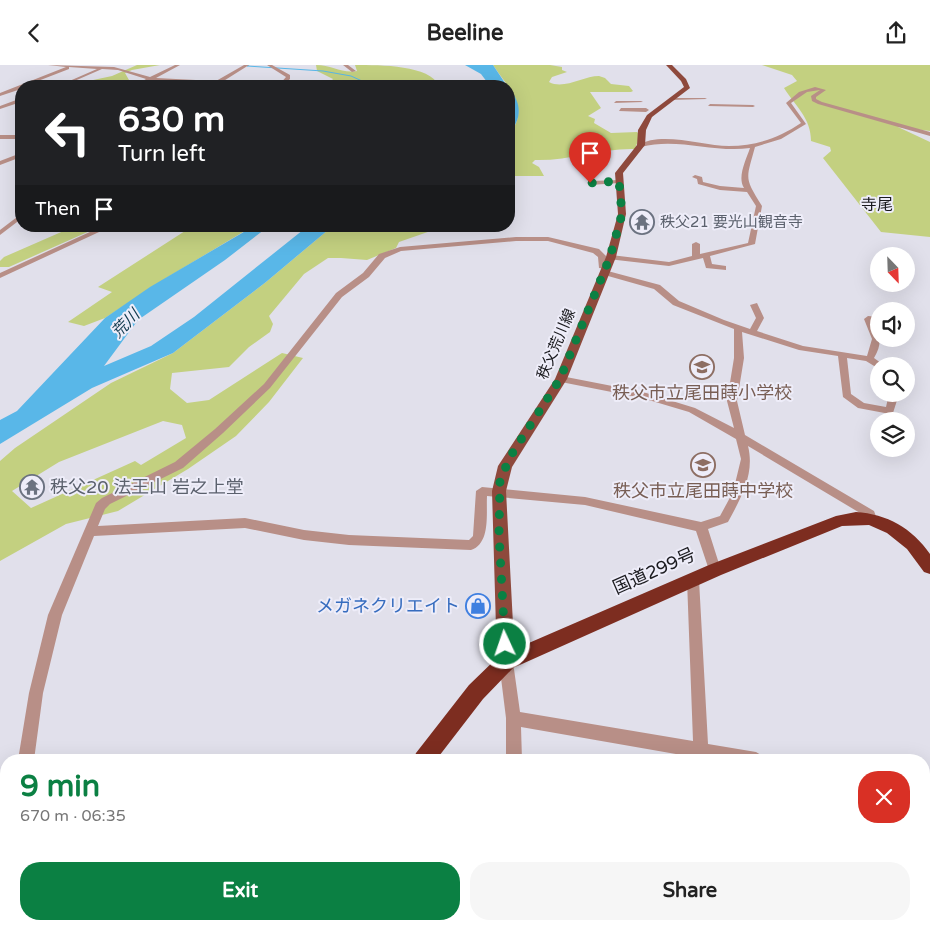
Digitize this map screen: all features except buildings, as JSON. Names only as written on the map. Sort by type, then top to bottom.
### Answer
[{"type":"highway","name":"国道299号","points":[[428,754],[476,692],[506,662],[715,570],[841,520],[855,517],[886,523],[900,531],[913,543],[930,567]]},
{"type":"main road","name":"秩父荒川線","points":[[506,662],[499,491],[505,466],[560,379],[607,265],[622,214],[619,181],[623,166],[641,145],[642,130],[649,116],[675,102],[687,84],[669,65]]},
{"type":"street","points":[[50,65],[104,67],[123,70],[135,76],[167,80]]},
{"type":"street","points":[[151,79],[178,65]]},
{"type":"street","points":[[220,80],[247,65]]},
{"type":"street","points":[[269,65],[288,76],[287,80]]},
{"type":"street","points":[[345,65],[354,71]]},
{"type":"street","points":[[38,80],[72,66]]},
{"type":"street","points":[[74,80],[104,67]]},
{"type":"street","points":[[641,145],[663,140],[720,148],[770,143],[785,136],[804,123],[788,103],[808,90],[816,88],[824,90],[812,96],[814,100],[820,103],[930,134]]},
{"type":"street","points":[[0,95],[15,89]]},
{"type":"street","points":[[675,102],[705,99]]},
{"type":"street","points":[[616,102],[641,101]]},
{"type":"street","points":[[0,108],[15,102]]},
{"type":"street","points":[[710,105],[753,106]]},
{"type":"street","points":[[621,111],[646,110]]},
{"type":"street","points":[[0,137],[15,137]]},
{"type":"street","points":[[27,754],[36,693],[55,615],[100,506],[106,501],[179,465],[267,386],[338,295],[366,275],[382,256],[400,249],[461,243],[548,239],[596,251],[602,256],[602,266],[679,263],[746,246],[752,242],[758,205],[745,185],[745,175],[753,146]]},
{"type":"street","points":[[0,154],[15,155]]},
{"type":"street","points":[[0,163],[15,157]]},
{"type":"street","points":[[695,177],[700,178],[700,183],[748,190]]},
{"type":"street","points":[[590,183],[619,181]]},
{"type":"street","points":[[699,188],[706,184]]},
{"type":"street","points":[[2,230],[15,220]]},
{"type":"street","points":[[2,230],[15,227]]},
{"type":"street","points":[[0,276],[96,232]]},
{"type":"street","points":[[696,244],[696,258]]},
{"type":"street","points":[[706,255],[709,266],[723,269]]},
{"type":"street","points":[[607,265],[657,287],[676,303],[752,333],[802,348],[868,359],[877,347]]},
{"type":"street","points":[[752,333],[760,318],[754,305]]},
{"type":"street","points":[[91,531],[245,523],[304,535],[349,540],[471,545],[479,538],[482,491],[499,491],[585,501],[701,527],[724,519],[739,492],[746,459],[732,401],[739,358],[738,327]]},
{"type":"street","points":[[842,354],[846,395],[861,406],[890,411],[892,402]]},
{"type":"street","points":[[560,379],[643,395],[680,405],[741,437],[870,514],[871,519]]},
{"type":"street","points":[[701,527],[715,570]]},
{"type":"street","points":[[693,580],[700,754]]},
{"type":"street","points":[[506,662],[513,718],[514,754]]},
{"type":"street","points":[[513,718],[695,754]]},
{"type":"green space","points":[[137,65],[160,65],[125,73],[129,80],[93,80],[112,76]]},
{"type":"green space","points":[[316,65],[352,72],[357,71],[355,65],[378,65],[415,70],[435,80],[332,80],[317,71]]},
{"type":"green space","points":[[493,65],[550,65],[562,67],[562,70],[567,72],[552,77],[549,82],[555,84],[567,84],[599,76],[605,78],[611,84],[629,86],[633,91],[590,92],[601,108],[588,116],[595,119],[594,123],[611,133],[637,132],[640,135],[635,149],[610,150],[560,159],[535,160],[532,163],[539,167],[544,176],[515,176],[515,124],[518,106],[515,98],[515,80],[504,80]]},
{"type":"green space","points":[[762,65],[930,65],[930,131],[898,127],[930,142],[930,237],[881,232],[823,158],[831,151],[830,147],[811,141],[806,119],[784,88],[797,81],[792,75]]},
{"type":"green space","points":[[61,232],[88,232],[9,267],[0,267],[0,261],[4,257]]},
{"type":"green space","points":[[183,232],[243,232],[105,318],[84,326],[68,322],[112,292],[98,287]]},
{"type":"green space","points":[[326,232],[428,232],[399,242],[396,248],[367,260],[328,258],[304,274],[269,316],[273,324],[270,332],[249,347],[229,367],[172,373],[170,389],[187,403],[209,400],[282,353],[303,358],[269,402],[236,436],[188,469],[118,511],[66,524],[0,561],[0,461],[15,448],[111,383],[173,353],[266,282]],"holes":[[[163,421],[182,425],[186,438],[141,465],[135,461],[31,508],[12,491],[59,462]]]},
{"type":"water","points":[[465,65],[493,65],[503,80],[486,80],[481,74]]},
{"type":"water","points":[[515,98],[519,111],[515,124]]},
{"type":"water","name":"荒川","points":[[244,232],[261,232],[225,260],[138,320],[104,366],[151,346],[194,317],[300,232],[326,232],[266,282],[173,353],[92,388],[0,444],[0,420],[17,411],[105,318],[150,287]]},
{"type":"waterway","points":[[249,65],[247,66],[323,71],[351,76],[360,80]]},
{"type":"place","name":"秩父21 要光山観音寺","points":[[642,222]]},
{"type":"place","name":"秩父市立尾田蒔小学校","points":[[702,367]]},
{"type":"place","name":"秩父市立尾田蒔中学校","points":[[703,465]]},
{"type":"place","name":"秩父20 法王山 岩之上堂","points":[[32,487]]},
{"type":"place","name":"メガネクリエイト","points":[[478,606]]},
{"type":"district","name":"寺尾","points":[[877,204]]},
{"type":"route","points":[[505,644],[499,534],[500,479],[513,452],[560,379],[619,231],[622,214],[619,181],[590,183]]}]
